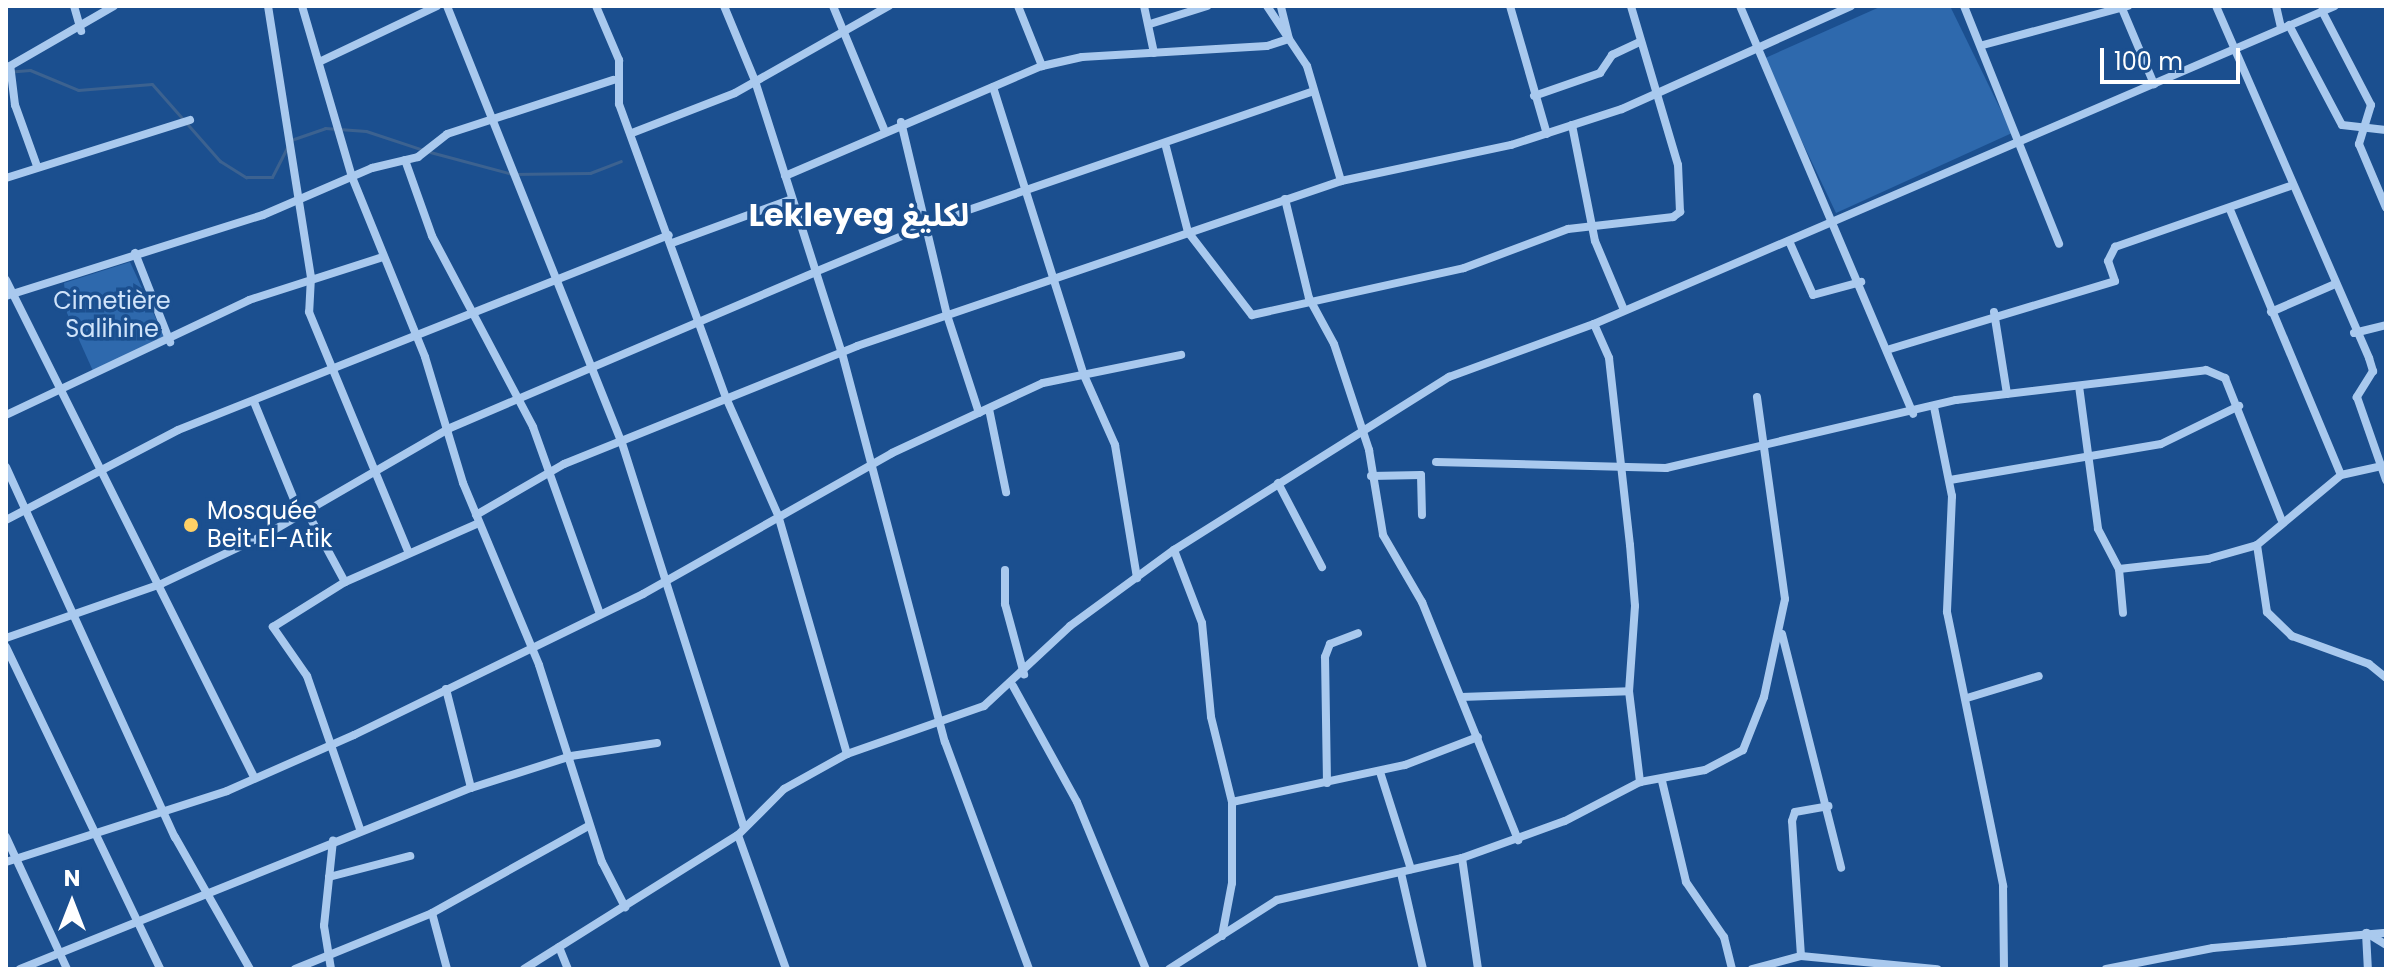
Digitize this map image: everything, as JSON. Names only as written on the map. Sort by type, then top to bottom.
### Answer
[{"type":"street","points":[[74,6],[81,31]]},
{"type":"street","points":[[37,166],[15,105],[10,66],[34,47],[81,31],[114,6]]},
{"type":"street","points":[[268,6],[307,283],[329,374],[409,553]]},
{"type":"street","points":[[302,6],[352,177],[450,428],[478,519],[533,650],[571,756],[588,826],[625,907]]},
{"type":"street","points":[[319,62],[437,6]]},
{"type":"street","points":[[447,6],[551,279],[621,440],[667,576],[741,831],[786,969]]},
{"type":"street","points":[[596,6],[619,60],[613,80],[699,323],[727,400],[778,515],[847,754]]},
{"type":"street","points":[[724,6],[755,81],[842,353],[941,720],[1029,969]]},
{"type":"street","points":[[833,6],[884,129]]},
{"type":"street","points":[[632,133],[755,81],[845,35],[889,6]]},
{"type":"street","points":[[1018,6],[1042,66]]},
{"type":"street","points":[[1144,6],[1154,53]]},
{"type":"street","points":[[1150,24],[1207,6]]},
{"type":"street","points":[[1267,6],[1289,39],[1314,91],[1341,181]]},
{"type":"street","points":[[1281,6],[1289,39]]},
{"type":"street","points":[[1510,6],[1547,134]]},
{"type":"street","points":[[1166,147],[1188,232],[1229,278],[1244,313],[1464,268],[1591,227],[1680,212],[1678,165],[1660,93],[1638,43],[1631,6]]},
{"type":"street","points":[[1740,6],[1756,52],[1890,349],[1913,414]]},
{"type":"street","points":[[360,829],[307,676],[273,627],[345,582],[478,519],[553,473],[621,440],[842,353],[1341,181],[1547,134],[1660,93],[1756,52],[1851,6]]},
{"type":"street","points":[[1964,6],[2022,138],[2059,244]]},
{"type":"street","points":[[2216,6],[2290,186],[2373,371],[2357,397],[2386,466],[2386,480]]},
{"type":"street","points":[[2276,6],[2320,95],[2342,125],[2365,133],[2386,130]]},
{"type":"street","points":[[524,969],[741,831],[784,789],[847,754],[984,706],[1013,686],[1070,626],[1174,550],[1449,377],[1594,324],[2335,6]]},
{"type":"street","points":[[1983,45],[2123,7],[2154,84]]},
{"type":"street","points":[[2322,11],[2371,105],[2362,154],[2386,208]]},
{"type":"street","points":[[785,176],[884,129],[1042,66],[1289,39]]},
{"type":"street","points":[[1534,96],[1600,73],[1612,55],[1638,43]]},
{"type":"street","points":[[9,295],[295,202],[352,177],[405,160],[492,119],[613,80]]},
{"type":"street","points":[[993,87],[1023,196],[1083,373],[1115,445],[1137,578]]},
{"type":"street","points":[[6,638],[161,584],[303,512],[450,428],[815,272],[925,229],[1166,147],[1314,91]]},
{"type":"street","points":[[6,178],[190,120]]},
{"type":"street","points":[[901,122],[947,315],[979,413]]},
{"type":"street","points":[[1572,125],[1591,227],[1624,310]]},
{"type":"street","points":[[405,160],[471,313],[519,398],[553,473],[600,614]]},
{"type":"street","points":[[1890,349],[1994,312],[2115,281],[2108,261],[2115,247],[2231,212],[2290,186]]},
{"type":"street","points":[[6,520],[100,474],[178,430],[329,374],[415,334],[551,279],[792,199]]},
{"type":"street","points":[[1285,199],[1309,298],[1334,344],[1362,429],[1383,535],[1422,602],[1518,840]]},
{"type":"street","points":[[2231,212],[2341,475]]},
{"type":"street","points":[[1789,241],[1813,295],[1861,282]]},
{"type":"street","points":[[135,253],[170,342]]},
{"type":"street","points":[[6,415],[170,342],[249,300],[383,257]]},
{"type":"street","points":[[6,280],[9,295],[100,474],[161,584],[254,777]]},
{"type":"street","points":[[2271,312],[2335,284]]},
{"type":"street","points":[[1994,312],[2007,394]]},
{"type":"street","points":[[1594,324],[1609,358],[1635,606],[1629,691],[1640,782]]},
{"type":"street","points":[[2354,333],[2386,325]]},
{"type":"street","points":[[11,860],[163,813],[333,744],[533,650],[872,465],[979,413],[1083,373],[1181,355]]},
{"type":"street","points":[[1436,462],[1619,470],[1765,450],[1934,407],[2007,394],[2206,370],[2225,378],[2239,406],[2281,519]]},
{"type":"street","points":[[2079,386],[2098,529],[2119,569],[2123,613]]},
{"type":"street","points":[[1172,969],[1277,900],[1462,858],[1518,840],[1640,782],[1662,781],[1743,750],[1781,634],[1785,599],[1757,397]]},
{"type":"street","points":[[254,402],[303,512],[345,582]]},
{"type":"street","points":[[1950,480],[2161,444],[2239,406]]},
{"type":"street","points":[[1934,407],[1950,480],[1947,612],[2003,886],[2004,969]]},
{"type":"street","points":[[989,409],[1006,492]]},
{"type":"street","points":[[2119,569],[2208,559],[2257,545],[2281,519],[2341,475],[2386,466]]},
{"type":"street","points":[[6,467],[163,813],[250,969]]},
{"type":"street","points":[[1371,476],[1421,475],[1422,515]]},
{"type":"street","points":[[1278,483],[1322,567]]},
{"type":"street","points":[[2257,545],[2267,612],[2292,636],[2369,664],[2386,678]]},
{"type":"street","points":[[1174,550],[1202,623],[1211,717],[1232,802],[1232,883],[1222,936]]},
{"type":"street","points":[[1005,570],[1005,604],[1024,674]]},
{"type":"street","points":[[1327,783],[1325,657],[1330,644],[1358,633]]},
{"type":"street","points":[[1781,634],[1828,806],[1841,868]]},
{"type":"street","points":[[6,647],[160,969]]},
{"type":"street","points":[[1967,698],[2039,676]]},
{"type":"street","points":[[1013,686],[1090,828],[1146,969]]},
{"type":"street","points":[[446,689],[471,788]]},
{"type":"street","points":[[1461,697],[1629,691]]},
{"type":"street","points":[[1232,802],[1380,772],[1478,737]]},
{"type":"street","points":[[20,969],[139,927],[333,840],[471,788],[571,756],[657,743]]},
{"type":"street","points":[[1380,772],[1411,869]]},
{"type":"street","points":[[1662,781],[1686,882],[1724,937],[1732,969]]},
{"type":"street","points":[[1801,956],[1792,821],[1795,812],[1828,806]]},
{"type":"street","points":[[295,969],[432,913],[588,826]]},
{"type":"street","points":[[6,837],[11,860],[67,969]]},
{"type":"street","points":[[331,969],[326,956],[333,840]]},
{"type":"street","points":[[329,877],[410,856]]},
{"type":"street","points":[[1462,858],[1478,969]]},
{"type":"street","points":[[1401,873],[1423,969]]},
{"type":"street","points":[[432,913],[447,969]]},
{"type":"street","points":[[2366,933],[2386,945]]},
{"type":"street","points":[[2366,933],[2368,969]]},
{"type":"street","points":[[2106,969],[2213,948],[2386,933]]},
{"type":"street","points":[[559,947],[568,969]]},
{"type":"street","points":[[1752,969],[1801,956],[1937,969]]},
{"type":"green space","points":[[1882,6],[1950,6],[2012,133],[1836,213],[1763,59]]},
{"type":"green space","name":"Cimetière Salihine","points":[[130,262],[164,336],[93,371],[67,313],[64,283]]},
{"type":"waterway","points":[[6,72],[30,70],[78,90],[152,84],[220,161],[246,177],[272,177],[287,147]]},
{"type":"waterway","points":[[291,140],[325,128],[366,131],[423,150]]},
{"type":"waterway","points":[[430,152],[512,174],[590,173],[621,161]]},
{"type":"place","name":"Mosquée Beit El-Atik","points":[[191,525]]},
{"type":"district","name":"Lekleyeg لكليغ","points":[[859,215]]}]
